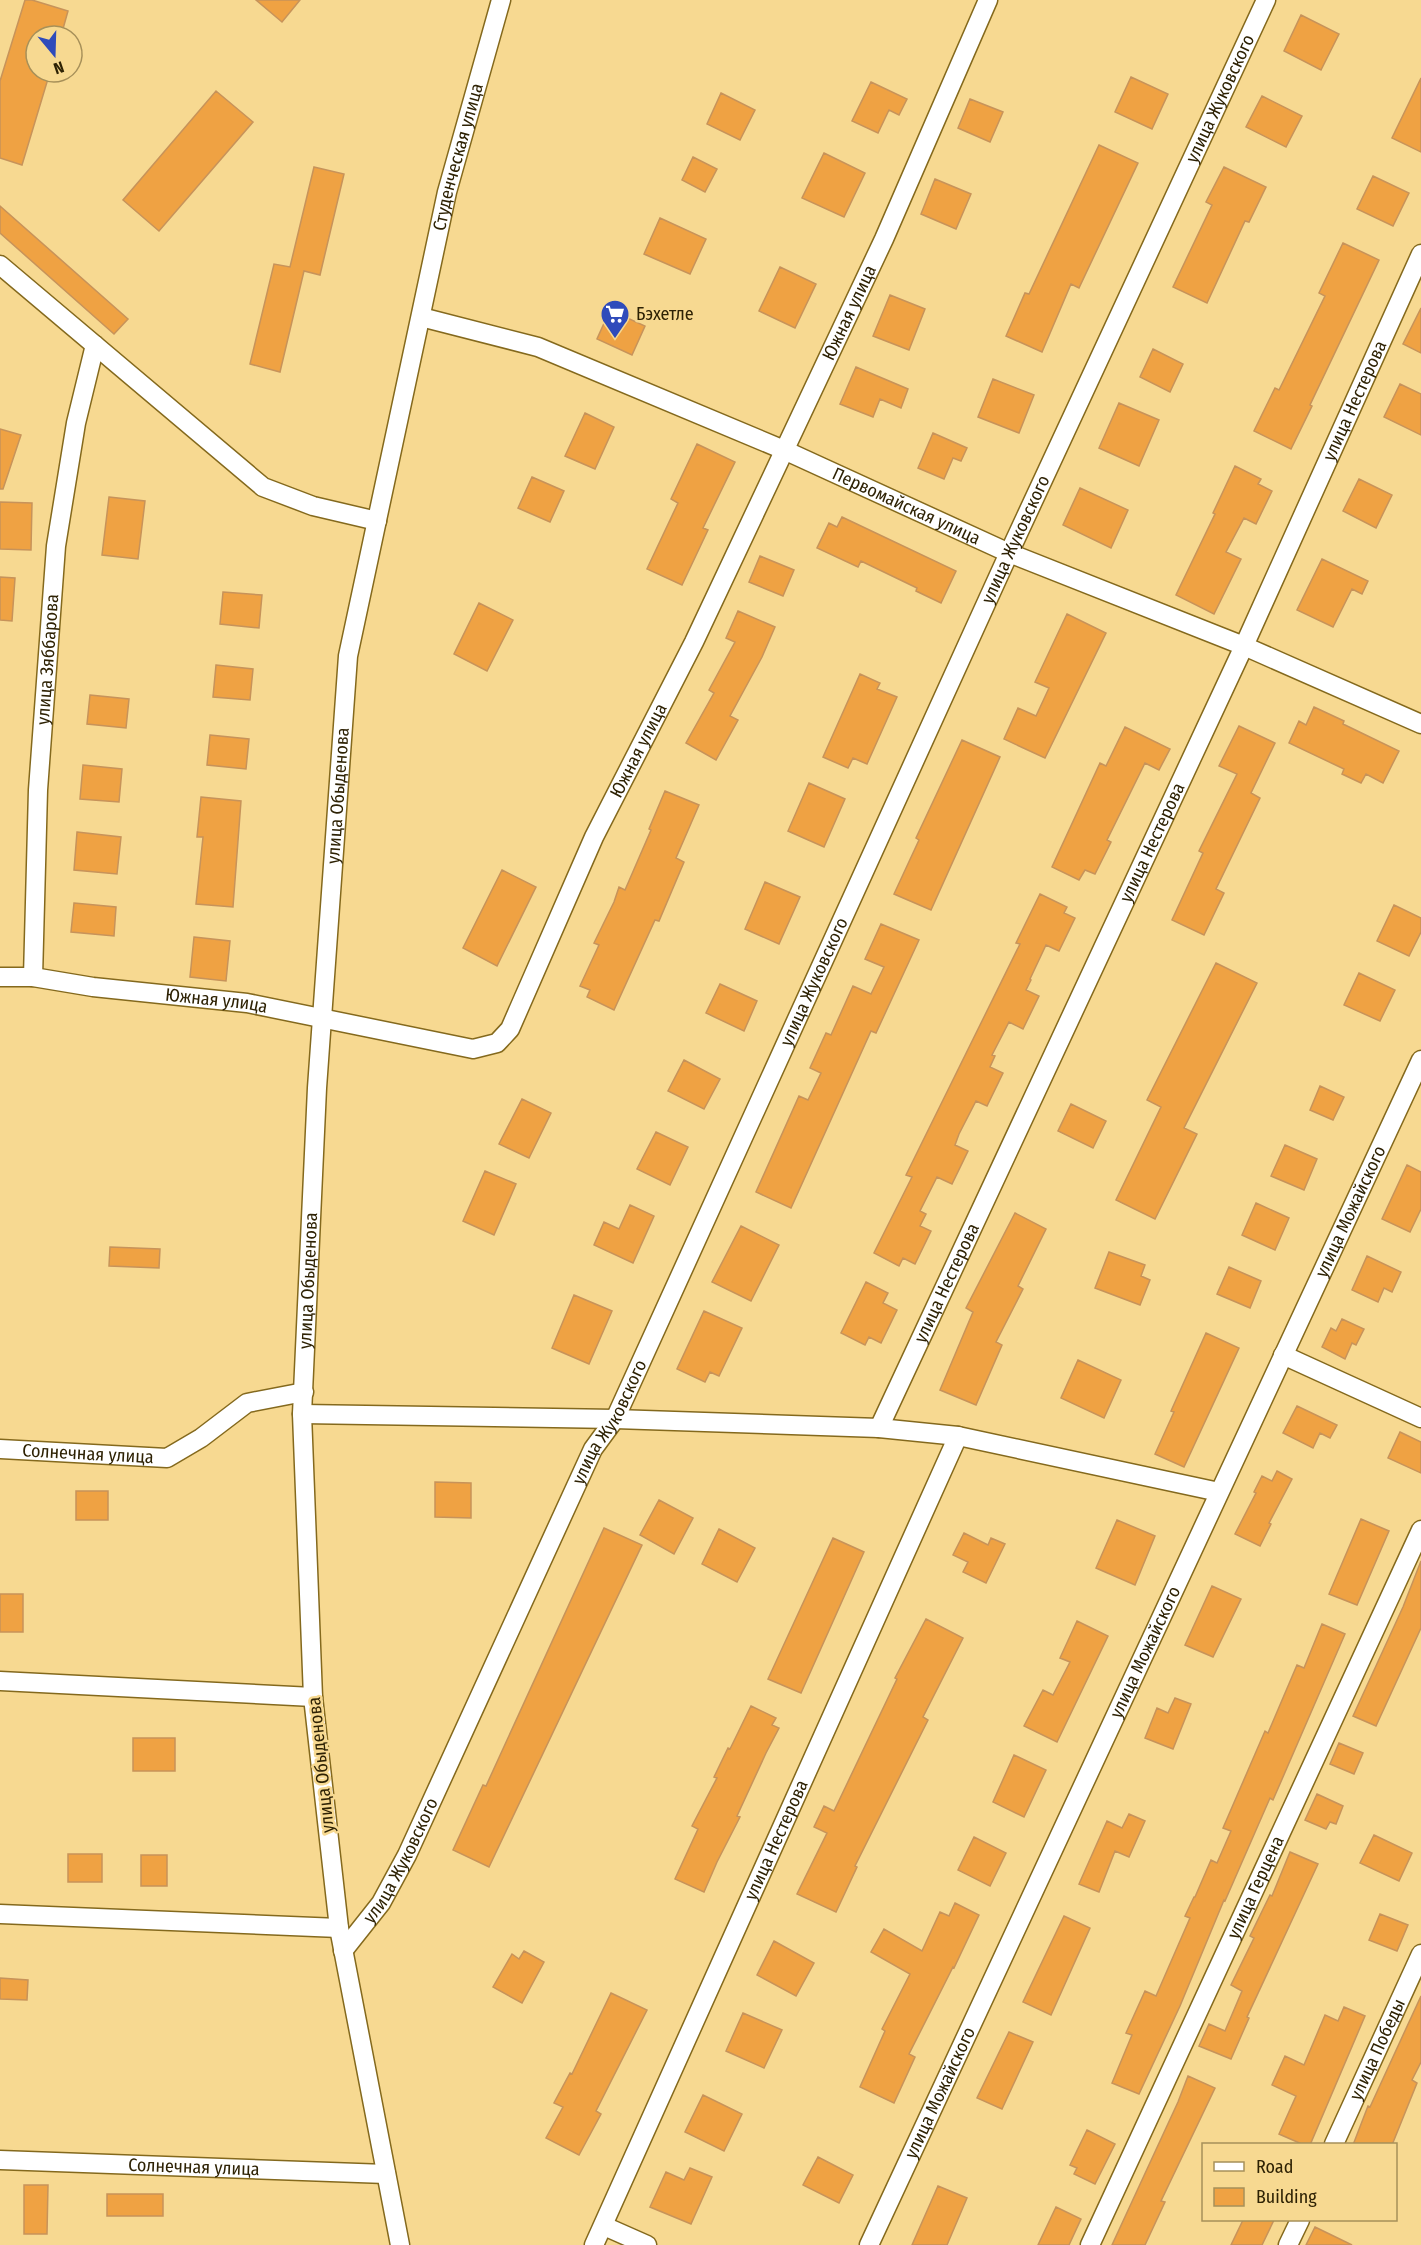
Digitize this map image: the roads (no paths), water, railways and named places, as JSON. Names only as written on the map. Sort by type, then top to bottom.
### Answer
[{"type":"street","name":"Студенческая улица","points":[[421,317],[447,192],[501,0]]},
{"type":"street","name":"Южная улица","points":[[0,977],[33,977],[93,987],[247,1003],[473,1049],[497,1043],[510,1029],[594,837],[694,642],[884,239],[988,0]]},
{"type":"street","name":"улица Жуковского","points":[[343,1951],[381,1903],[407,1856],[592,1449],[615,1419],[1009,553],[1266,0]]},
{"type":"street","name":"улица Нестерова","points":[[879,1428],[1244,646],[1421,254]]},
{"type":"street","points":[[0,265],[263,488],[313,506],[377,521]]},
{"type":"street","name":"Первомайская улица","points":[[421,317],[538,347],[784,450],[1009,553],[1244,646],[1421,724]]},
{"type":"street","name":"улица Обыденова","points":[[400,2245],[339,1928],[314,1697],[302,1414],[322,1018],[348,656],[421,317]]},
{"type":"street","name":"улица Зяббарова","points":[[33,977],[38,790],[56,546],[76,423],[94,345]]},
{"type":"street","name":"улица Можайского","points":[[869,2245],[1421,1060]]},
{"type":"street","points":[[1282,1355],[1421,1418]]},
{"type":"street","name":"Солнечная улица","points":[[0,1449],[167,1458],[201,1438],[247,1403],[304,1392]]},
{"type":"street","points":[[302,1414],[615,1419],[879,1428],[958,1436],[1219,1492]]},
{"type":"street","name":"улица Нестерова","points":[[594,2245],[958,1436]]},
{"type":"street","name":"улица Герцена","points":[[1090,2245],[1421,1530]]},
{"type":"street","points":[[0,1681],[314,1697]]},
{"type":"street","points":[[0,1914],[339,1928]]},
{"type":"street","name":"улица Победы","points":[[1335,2143],[1421,1954]]},
{"type":"street","name":"Солнечная улица","points":[[0,2160],[386,2174]]},
{"type":"street","points":[[1288,2245],[1300,2221]]},
{"type":"street","points":[[604,2226],[647,2245]]},
{"type":"place","name":"Бэхетле","points":[[615,340]]}]
